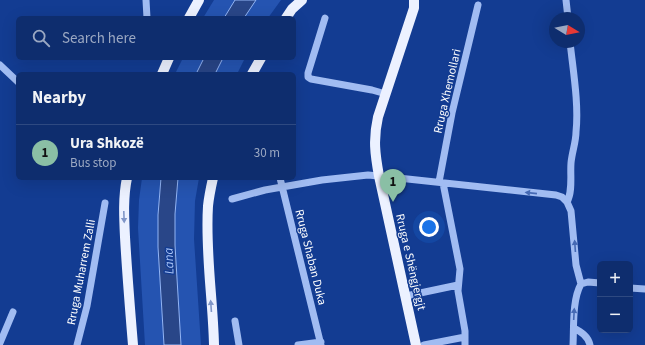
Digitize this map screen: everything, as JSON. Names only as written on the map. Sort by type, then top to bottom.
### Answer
[{"type":"main road","points":[[190,16],[199,0]]},
{"type":"main road","points":[[287,16],[292,9],[302,0]]},
{"type":"main road","name":"Rruga e Shëngjergjt","points":[[414,0],[414,8],[378,118],[375,132],[375,156],[416,345]]},
{"type":"main road","points":[[163,72],[168,60]]},
{"type":"main road","points":[[253,72],[260,60]]},
{"type":"main road","points":[[126,180],[124,212],[133,345]]},
{"type":"main road","points":[[213,180],[208,205],[208,235],[214,345]]},
{"type":"street","points":[[146,0],[147,16]]},
{"type":"street","points":[[566,0],[567,12]]},
{"type":"street","name":"Rruga Xhemollari","points":[[441,182],[452,113],[478,5]]},
{"type":"street","points":[[325,18],[308,77],[311,79],[386,94]]},
{"type":"street","points":[[567,202],[571,191],[572,161],[576,132],[576,105],[571,48]]},
{"type":"street","points":[[0,65],[16,80]]},
{"type":"street","points":[[232,199],[282,186],[368,175],[556,195],[562,197],[567,202],[571,211],[576,265],[581,284]]},
{"type":"street","name":"Rruga Shaban Duka","points":[[280,180],[321,343],[298,345]]},
{"type":"street","points":[[424,345],[465,341],[465,331],[458,291],[460,269],[441,182]]},
{"type":"street","name":"Rruga Muharrem Zalli","points":[[77,345],[86,306],[105,203]]},
{"type":"street","points":[[573,345],[575,298],[577,290],[581,284],[588,282],[597,283]]},
{"type":"street","points":[[406,296],[458,285]]},
{"type":"street","points":[[633,288],[645,289]]},
{"type":"street","points":[[0,343],[13,312]]},
{"type":"street","points":[[235,320],[239,345]]},
{"type":"street","points":[[574,328],[581,331],[586,336],[590,345]]},
{"type":"shaded area","points":[[214,0],[235,0],[225,16],[204,16]]},
{"type":"shaded area","points":[[256,0],[281,0],[269,16],[245,16]]},
{"type":"shaded area","points":[[182,60],[203,60],[197,72],[176,72]]},
{"type":"shaded area","points":[[222,60],[244,60],[238,72],[216,72]]},
{"type":"shaded area","points":[[142,180],[161,180],[158,215],[158,247],[164,345],[145,345],[138,228]]},
{"type":"shaded area","points":[[178,180],[199,180],[195,201],[194,239],[201,345],[181,345],[175,245],[175,214]]},
{"type":"water","points":[[235,0],[256,0],[245,16],[225,16]]},
{"type":"water","points":[[203,60],[222,60],[216,72],[197,72]]},
{"type":"water","name":"Lana","points":[[161,180],[178,180],[175,214],[175,245],[181,345],[164,345],[158,247],[158,215]]},
{"type":"place","name":"Ura Shkozë","points":[[393,202]]}]
